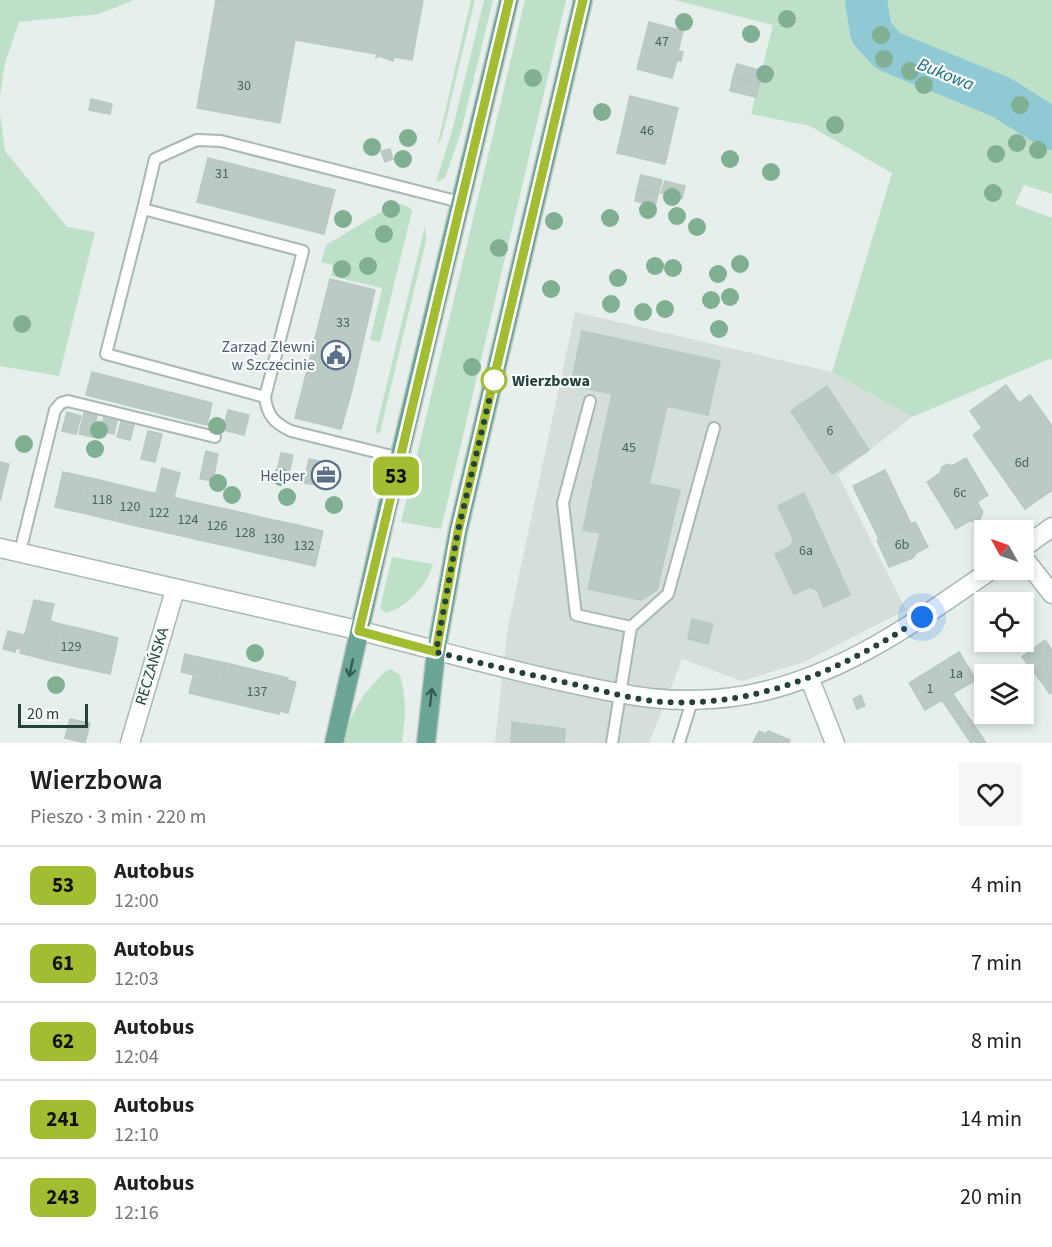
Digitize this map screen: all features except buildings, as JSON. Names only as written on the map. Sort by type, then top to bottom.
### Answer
[{"type":"main road","points":[[334,743],[509,0]]},
{"type":"main road","points":[[426,743],[436,652],[458,531],[584,0]]},
{"type":"street","points":[[1034,540],[1052,527]]},
{"type":"street","points":[[0,548],[359,631],[436,652],[654,701],[692,701],[747,695],[809,677],[882,643],[976,580]]},
{"type":"street","points":[[1034,570],[1052,594]]},
{"type":"street","name":"RECZAŃSKA","points":[[130,743],[175,590]]},
{"type":"street","points":[[809,677],[835,743]]},
{"type":"lane","points":[[265,397],[106,354],[155,159],[197,140],[221,141],[460,202]]},
{"type":"lane","points":[[143,208],[303,251],[265,397],[267,412],[278,425],[291,431],[400,458]]},
{"type":"lane","points":[[20,552],[55,410],[61,403],[68,401],[215,437]]},
{"type":"lane","points":[[590,401],[563,503],[576,615],[631,627]]},
{"type":"lane","points":[[612,743],[631,627],[668,594],[714,428]]},
{"type":"lane","points":[[679,743],[692,701]]},
{"type":"shaded area","points":[[575,312],[832,372],[912,417],[838,475],[906,610],[804,662],[742,681],[682,659],[649,743],[495,743],[507,632]]},
{"type":"green space","points":[[0,0],[134,0],[99,14],[19,22],[5,63],[0,96]]},
{"type":"green space","points":[[471,0],[475,0],[442,137],[437,146]]},
{"type":"green space","points":[[484,0],[493,0],[461,132],[445,178],[436,182],[452,131]]},
{"type":"green space","points":[[525,0],[566,0],[441,529],[401,522]]},
{"type":"green space","points":[[674,0],[1052,0],[1052,194],[1024,185],[1015,204],[1052,218],[1052,358],[912,417],[832,372],[892,173],[810,126],[751,114],[773,25]]},
{"type":"green space","points":[[0,114],[5,151],[67,227],[95,232],[59,376],[0,366]]},
{"type":"green space","points":[[396,203],[409,207],[412,211],[380,342],[370,340],[382,288],[331,276],[333,265],[321,262],[326,245]]},
{"type":"green space","points":[[425,226],[426,241],[380,432],[377,435],[376,429]]},
{"type":"green space","points":[[392,557],[433,564],[416,594],[409,601],[386,613],[380,608]]},
{"type":"green space","points":[[391,669],[400,675],[404,692],[405,717],[402,743],[344,743],[354,712],[364,695],[386,671]]},
{"type":"waterway","name":"Bukowa","points":[[866,0],[871,32],[888,51],[1001,97],[1052,129]]},
{"type":"bus line","name":"53","points":[[509,0],[359,631],[436,652],[458,531],[583,0]]},
{"type":"place","name":"Zarząd Zlewni w Szczecinie","points":[[336,355]]},
{"type":"place","name":"Wierzbowa","points":[[494,380]]},
{"type":"place","name":"Helper","points":[[326,475]]},
{"type":"route","points":[[494,380],[458,531],[436,652],[620,695],[654,701],[684,702],[747,695],[809,677],[870,650],[922,617]]}]
